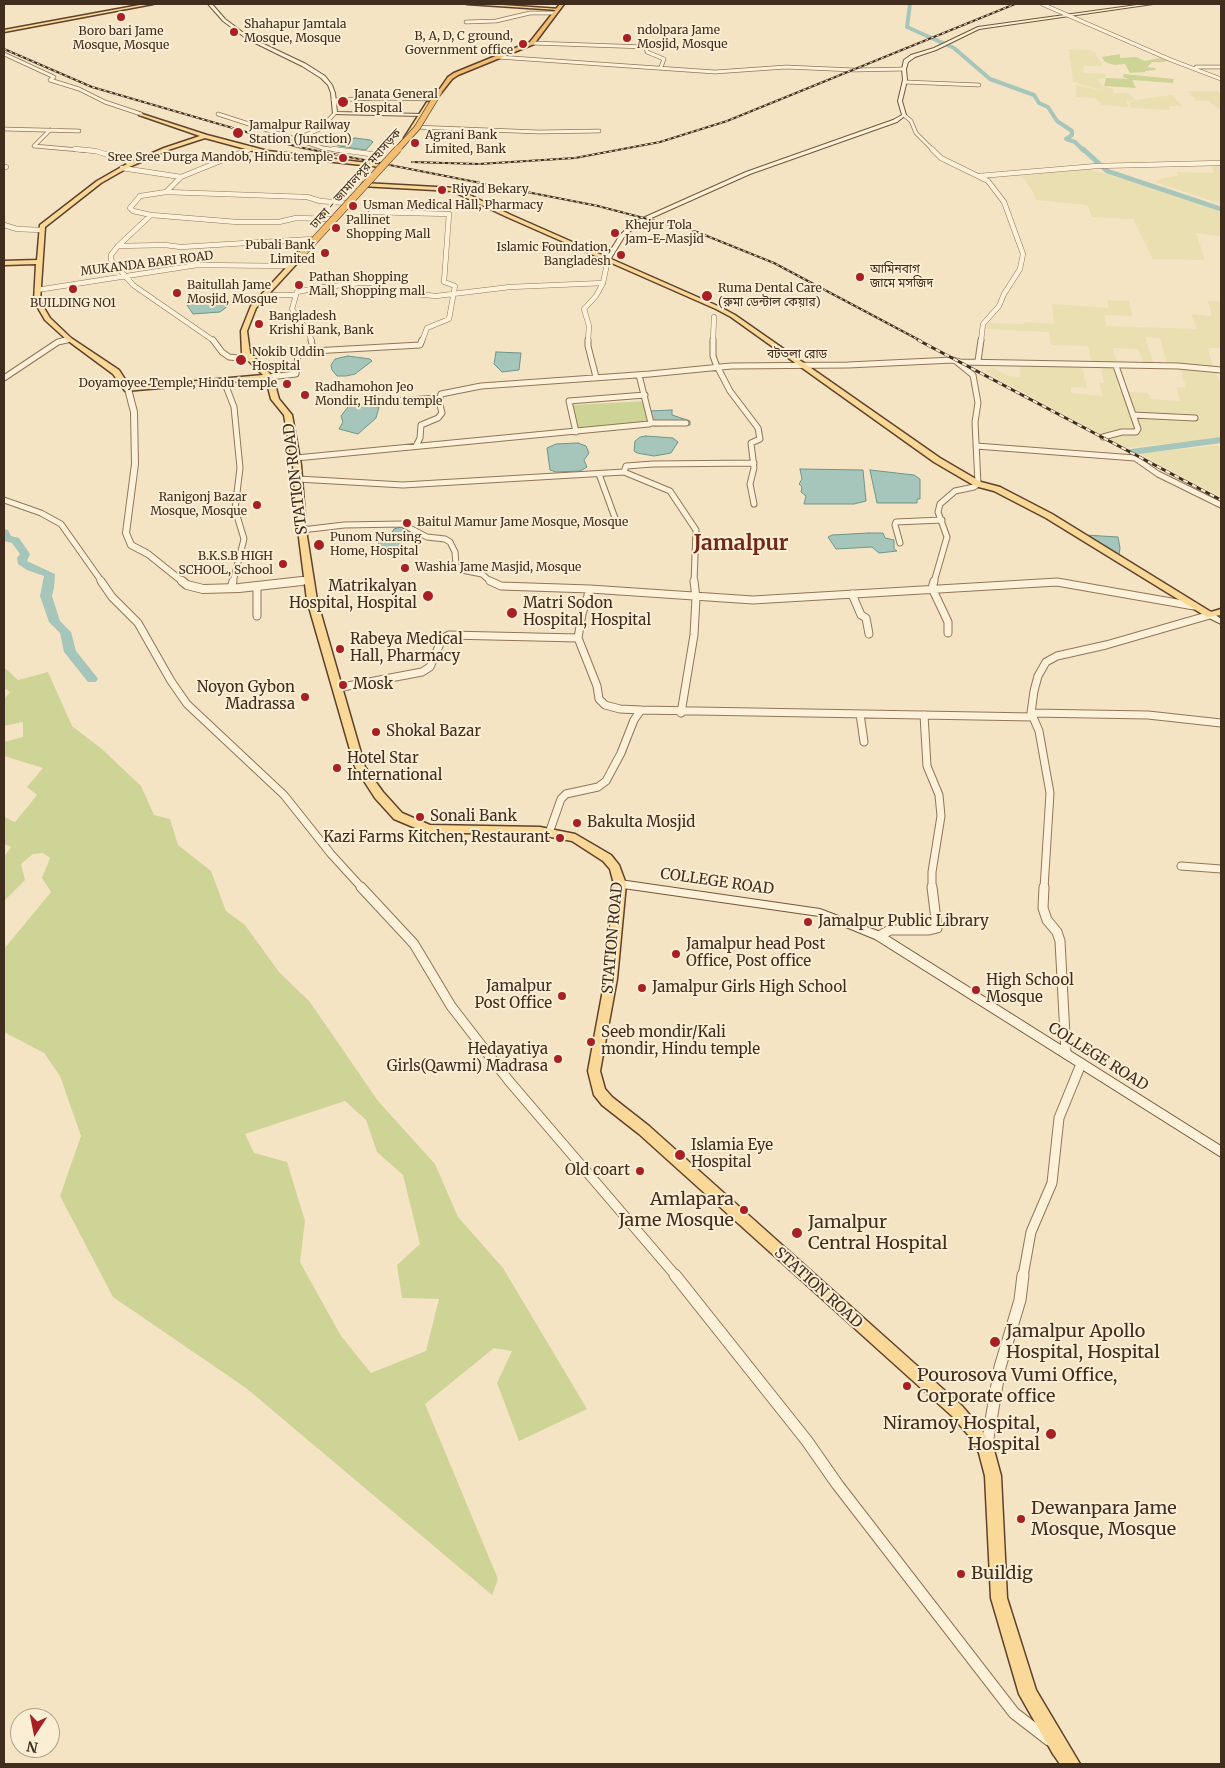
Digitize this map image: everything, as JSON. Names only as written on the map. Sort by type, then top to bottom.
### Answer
[{"type":"highway","points":[[532,43],[558,8]]},
{"type":"highway","name":"ঢাকা - জামালপুর মহাসড়ক","points":[[300,257],[410,135],[450,78],[532,43]]},
{"type":"main road","points":[[4,31],[151,4]]},
{"type":"main road","points":[[210,4],[224,20],[248,38],[304,65],[323,77],[330,85],[335,113],[422,115]]},
{"type":"main road","points":[[469,4],[558,8]]},
{"type":"main road","points":[[608,259],[631,226],[649,216],[748,173],[887,126],[904,115],[900,101],[905,82],[904,68],[906,60],[913,56],[941,46],[978,28],[1151,4]]},
{"type":"main road","name":"STATION ROAD","points":[[439,92],[432,99],[414,127],[364,185],[297,256],[300,257],[253,308],[244,331],[246,354],[269,377],[275,399],[288,416],[296,458],[302,530],[312,600],[360,767],[398,816],[429,829],[549,833],[575,838],[607,858],[615,868],[620,884],[611,979],[594,1072],[599,1091],[607,1101],[644,1130],[957,1411],[975,1432],[986,1450],[993,1476],[999,1598],[1028,1694],[1059,1748],[1071,1764]]},
{"type":"main road","points":[[140,114],[204,136],[279,156],[381,165]]},
{"type":"main road","points":[[204,136],[122,168],[68,205],[42,226],[37,301],[47,319],[69,338],[116,372],[128,390],[269,377]]},
{"type":"main road","points":[[364,185],[453,189],[733,316],[937,460],[978,484],[997,489],[1049,516],[1221,622]]},
{"type":"main road","points":[[4,263],[39,262]]},
{"type":"main road","points":[[1210,615],[1221,612]]},
{"type":"main road","name":"COLLEGE ROAD","points":[[620,884],[812,912],[831,917],[879,936],[1221,1152]]},
{"type":"street","points":[[1042,4],[1188,67],[1221,79]]},
{"type":"street","points":[[466,22],[496,21],[558,8]]},
{"type":"street","points":[[644,40],[647,52],[664,59],[660,67]]},
{"type":"street","points":[[532,43],[646,47]]},
{"type":"street","points":[[4,54],[54,77],[50,80],[79,89],[106,102],[140,114]]},
{"type":"street","points":[[498,57],[715,72],[786,67],[854,70],[904,68]]},
{"type":"street","points":[[1188,67],[1221,67]]},
{"type":"street","points":[[905,82],[979,84]]},
{"type":"street","points":[[333,100],[379,98],[432,99]]},
{"type":"street","points":[[296,140],[320,129],[335,113]]},
{"type":"street","points":[[218,114],[323,148],[378,155]]},
{"type":"street","points":[[904,115],[912,121],[916,133],[941,158],[988,180],[1004,202],[1023,254],[1020,269],[1004,294],[999,306],[983,324],[978,361]]},
{"type":"street","points":[[414,127],[539,132],[599,131]]},
{"type":"street","points":[[4,129],[79,131]]},
{"type":"street","points":[[50,130],[34,146],[96,151],[132,163]]},
{"type":"street","points":[[166,192],[181,177],[251,149]]},
{"type":"street","points":[[979,176],[1097,166],[1221,163]]},
{"type":"street","points":[[122,168],[181,177]]},
{"type":"street","points":[[331,219],[296,218],[279,222],[237,222],[151,215],[133,211],[130,207],[140,196],[166,192],[304,197],[320,201],[347,203]]},
{"type":"street","points":[[269,377],[296,374],[298,354],[420,345],[427,328],[449,319],[455,286],[444,284],[448,255],[449,214],[372,212]]},
{"type":"street","points":[[151,215],[118,246],[111,255],[111,260],[145,294],[213,339],[222,352],[229,357],[251,359]]},
{"type":"street","points":[[4,225],[17,229],[41,230]]},
{"type":"street","points":[[118,246],[165,245],[181,247],[313,239]]},
{"type":"street","points":[[596,377],[588,346],[589,326],[584,309],[596,296],[603,283],[608,259]]},
{"type":"street","name":"MUKANDA BARI ROAD","points":[[37,290],[197,265],[290,266]]},
{"type":"street","points":[[310,352],[313,348],[308,332],[292,309],[297,292],[360,283],[373,284],[375,289],[422,296],[510,287],[603,283]]},
{"type":"street","points":[[264,295],[296,295]]},
{"type":"street","points":[[714,317],[713,356],[730,391],[758,428],[760,438],[751,443],[754,468],[750,484],[754,504]]},
{"type":"street","points":[[4,378],[58,342],[69,338]]},
{"type":"street","points":[[948,632],[948,622],[932,588],[948,537],[938,512],[940,504],[949,495],[955,491],[974,487],[978,484],[976,446],[978,403],[974,375],[953,360]]},
{"type":"street","name":"বটতলা রোড","points":[[391,401],[440,398],[441,394],[480,386],[718,368],[953,360],[960,362],[1178,366],[1221,370]]},
{"type":"street","points":[[1103,438],[1122,432],[1136,432],[1138,429],[1116,366]]},
{"type":"street","points":[[639,375],[650,424]]},
{"type":"street","points":[[224,381],[234,407],[240,468],[235,509],[244,539],[231,588]]},
{"type":"street","points":[[128,390],[134,412],[135,464],[126,533],[131,545],[148,554],[188,585],[203,589],[256,586],[308,580]]},
{"type":"street","points":[[576,432],[569,401],[645,395]]},
{"type":"street","points":[[416,446],[420,438],[421,425],[438,418],[442,413],[440,398]]},
{"type":"street","points":[[1133,415],[1195,418]]},
{"type":"street","points":[[296,458],[650,424],[686,423]]},
{"type":"street","points":[[976,446],[1135,458],[1158,474],[1221,505]]},
{"type":"street","points":[[624,472],[626,466],[754,463]]},
{"type":"street","points":[[298,480],[403,486],[624,472],[670,491],[696,530],[694,635],[681,712]]},
{"type":"street","points":[[599,474],[615,518]]},
{"type":"street","points":[[4,500],[41,513],[61,524],[112,597],[138,623],[171,681],[187,704],[284,795],[330,854],[414,944],[451,1006],[480,1045],[688,1290],[807,1441],[866,1522],[1014,1713],[1059,1748]]},
{"type":"street","points":[[900,542],[895,525],[896,522],[942,520]]},
{"type":"street","points":[[302,530],[352,524],[402,524],[427,536],[446,539],[450,542],[455,552],[456,566],[462,570],[482,574],[492,583],[501,586],[590,588],[696,598],[753,600],[1057,582],[1194,606]]},
{"type":"street","points":[[256,586],[257,616]]},
{"type":"street","points":[[590,588],[582,614],[578,638],[597,686],[599,699],[605,705],[620,709],[681,712],[924,715],[1148,715],[1221,723]]},
{"type":"street","points":[[852,594],[861,615],[866,618],[869,634]]},
{"type":"street","points":[[1066,1054],[1060,941],[1057,932],[1047,920],[1042,908],[1050,793],[1039,731],[1032,715],[1038,676],[1046,662],[1057,656],[1106,645],[1210,615]]},
{"type":"street","points":[[336,688],[422,672],[430,667],[442,639],[449,635],[578,638]]},
{"type":"street","points":[[549,833],[561,799],[566,794],[598,787],[606,781],[622,753],[634,720],[641,710]]},
{"type":"street","points":[[860,714],[864,742]]},
{"type":"street","points":[[879,936],[890,930],[929,930],[937,928],[938,925],[932,895],[932,872],[941,816],[939,795],[927,766],[924,715]]},
{"type":"street","points":[[1181,866],[1221,869]]},
{"type":"street","points":[[986,1450],[1000,1367],[1020,1300],[1025,1256],[1031,1232],[1052,1183],[1059,1118],[1081,1064]]},
{"type":"shaded area","points":[[1069,49],[1090,50],[1095,53],[1103,66],[1083,66],[1084,73],[1105,74],[1106,78],[1097,79],[1101,85],[1113,89],[1113,93],[1128,93],[1136,100],[1126,101],[1129,107],[1102,105],[1095,98],[1076,97],[1076,85],[1105,91],[1076,83],[1079,80],[1073,83]]},
{"type":"shaded area","points":[[1188,91],[1217,91],[1221,94],[1221,111],[1209,101],[1197,101]]},
{"type":"shaded area","points":[[1172,95],[1182,106],[1169,106],[1170,110],[1132,108],[1129,102]]},
{"type":"shaded area","points":[[1211,165],[1221,165],[1221,204],[1155,182],[1162,178],[1178,176],[1176,172],[1214,173]]},
{"type":"shaded area","points":[[1089,169],[1169,193],[1221,212],[1221,236],[1196,233],[1205,260],[1153,259],[1133,219],[1092,217],[1087,205],[1036,200],[1032,190],[1022,176]]},
{"type":"shaded area","points":[[1107,300],[1129,301],[1132,316],[1105,315],[1106,326],[1197,329],[1191,314],[1212,316],[1208,301],[1221,302],[1221,348],[1208,348],[1213,366],[1167,363],[1160,338],[1145,337],[1154,365],[1144,364],[1138,349],[1113,348],[1117,365],[1092,364],[1088,346],[1051,345],[1049,332],[986,329],[988,323],[1024,324],[1025,322],[1054,324],[1052,304],[1109,308]]},
{"type":"shaded area","points":[[1020,366],[1082,368],[1087,388],[1071,387],[1071,393],[1103,396],[1099,383],[1104,383],[1101,368],[1113,368],[1119,391],[1148,393],[1151,399],[1180,401],[1176,387],[1186,387],[1181,370],[1216,372],[1218,380],[1221,381],[1221,438],[1126,448],[984,371],[993,368],[1008,376],[1020,377]]},
{"type":"shaded area","points":[[1221,445],[1221,497],[1138,453],[1193,448]]},
{"type":"green space","points":[[1120,54],[1120,58],[1136,57],[1145,61],[1159,58],[1167,60],[1165,62],[1152,62],[1147,67],[1155,68],[1156,70],[1130,73],[1125,64],[1114,65],[1105,62],[1102,57]]},
{"type":"green space","points":[[1124,74],[1174,79],[1173,83],[1132,80],[1136,88],[1104,86],[1106,78],[1129,79],[1123,77]]},
{"type":"green space","points":[[646,401],[653,424],[578,429],[573,405]]},
{"type":"green space","points":[[4,669],[18,680],[48,672],[72,726],[103,750],[141,786],[154,815],[170,819],[178,845],[211,871],[226,911],[245,925],[279,972],[310,1002],[378,1101],[435,1164],[458,1217],[503,1268],[587,1409],[519,1441],[497,1383],[512,1351],[494,1348],[425,1404],[498,1579],[492,1595],[246,1388],[113,1297],[60,1196],[81,1136],[60,1076],[44,1053],[4,1032],[4,949],[51,892],[42,878],[50,858],[43,853],[33,854],[21,864],[25,880],[4,901],[4,857],[11,847],[4,844],[4,817],[15,822],[37,795],[27,787],[43,768],[4,756],[4,742],[23,737],[23,722],[4,726],[4,699],[10,692],[4,688]],"holes":[[[345,1101],[366,1120],[377,1152],[403,1175],[420,1244],[397,1265],[402,1298],[439,1299],[426,1351],[371,1373],[341,1336],[300,1262],[305,1221],[287,1162],[254,1153],[245,1134]]]},
{"type":"water","points":[[355,138],[373,142],[366,150],[339,146],[333,143]]},
{"type":"water","points":[[222,299],[229,300],[232,303],[220,312],[193,314],[187,305]]},
{"type":"water","points":[[496,352],[521,353],[519,370],[502,372],[494,364]]},
{"type":"water","points":[[348,356],[370,359],[372,361],[355,374],[337,376],[332,370],[331,365],[335,359]]},
{"type":"water","points":[[351,403],[379,407],[376,418],[358,434],[339,429],[343,422],[341,416]]},
{"type":"water","points":[[672,410],[672,415],[690,421],[690,425],[653,426],[650,411]]},
{"type":"water","points":[[640,437],[673,438],[678,442],[671,453],[654,456],[637,453],[634,451],[635,441]]},
{"type":"water","points":[[578,443],[586,446],[589,453],[584,460],[587,467],[580,471],[556,472],[550,470],[547,448],[556,444]]},
{"type":"water","points":[[800,469],[863,470],[866,501],[854,504],[804,504],[806,496],[801,492],[802,487],[799,484],[802,479]]},
{"type":"water","points":[[870,470],[914,475],[920,479],[920,499],[917,499],[917,503],[877,503]]},
{"type":"water","points":[[401,527],[413,534],[403,538],[401,548],[378,549],[380,534],[391,534],[394,529]]},
{"type":"water","points":[[883,533],[885,538],[894,540],[894,549],[897,551],[879,553],[872,547],[836,549],[828,537],[832,535]]},
{"type":"water","points":[[1085,535],[1118,537],[1119,555]]},
{"type":"waterway","points":[[910,4],[907,27],[954,48],[990,79],[1034,95],[1039,103],[1048,107],[1057,121],[1072,131],[1072,135],[1066,139],[1075,142],[1084,151]]},
{"type":"waterway","points":[[1083,149],[1107,171],[1221,209]]},
{"type":"waterway","points":[[1131,452],[1221,440]]},
{"type":"waterway","points":[[4,532],[7,539],[15,540],[25,554],[22,562],[31,568],[50,574],[49,588],[46,596],[55,622],[65,632],[70,652],[92,679]]},
{"type":"railway","points":[[412,162],[479,164],[575,158],[660,142],[727,121],[1015,4]]},
{"type":"railway","points":[[4,49],[92,87],[298,147],[598,206],[697,232],[774,263],[921,341]]},
{"type":"railway","points":[[918,340],[1221,500]]},
{"type":"place","name":"Boro bari Jame Mosque, Mosque","points":[[121,17]]},
{"type":"place","name":"Shahapur Jamtala Mosque, Mosque","points":[[234,32]]},
{"type":"place","name":"ndolpara Jame Mosjid, Mosque","points":[[627,38]]},
{"type":"place","name":"B, A, D, C ground, Government office","points":[[523,44]]},
{"type":"place","name":"Janata General Hospital","points":[[343,102]]},
{"type":"place","name":"Jamalpur Railway Station (Junction)","points":[[238,133]]},
{"type":"place","name":"Agrani Bank Limited, Bank","points":[[415,143]]},
{"type":"place","name":"Sree Sree Durga Mandob, Hindu temple","points":[[343,158]]},
{"type":"place","name":"Riyad Bekary","points":[[442,190]]},
{"type":"place","name":"Usman Medical Hall, Pharmacy","points":[[353,206]]},
{"type":"place","name":"Pallinet Shopping Mall","points":[[336,228]]},
{"type":"place","name":"Khejur Tola Jam-E-Masjid","points":[[615,233]]},
{"type":"place","name":"Pubali Bank Limited","points":[[325,253]]},
{"type":"place","name":"Islamic Foundation, Bangladesh","points":[[621,255]]},
{"type":"place","name":"আমিনবাগ জামে মসজিদ","points":[[860,277]]},
{"type":"place","name":"Pathan Shopping Mall, Shopping mall","points":[[299,285]]},
{"type":"place","name":"BUILDING NO1","points":[[73,289]]},
{"type":"place","name":"Baitullah Jame Mosjid, Mosque","points":[[177,293]]},
{"type":"place","name":"Ruma Dental Care (রুমা ডেন্টাল কেয়ার)","points":[[707,296]]},
{"type":"place","name":"Bangladesh Krishi Bank, Bank","points":[[259,324]]},
{"type":"place","name":"Nokib Uddin Hospital","points":[[241,360]]},
{"type":"place","name":"Doyamoyee Temple, Hindu temple","points":[[287,384]]},
{"type":"place","name":"Radhamohon Jeo Mondir, Hindu temple","points":[[305,395]]},
{"type":"place","name":"Ranigonj Bazar Mosque, Mosque","points":[[257,505]]},
{"type":"place","name":"Baitul Mamur Jame Mosque, Mosque","points":[[407,523]]},
{"type":"place","name":"Punom Nursing Home, Hospital","points":[[319,545]]},
{"type":"place","name":"B.K.S.B HIGH SCHOOL, School","points":[[283,564]]},
{"type":"place","name":"Washia Jame Masjid, Mosque","points":[[405,568]]},
{"type":"place","name":"Matrikalyan Hospital, Hospital","points":[[428,596]]},
{"type":"place","name":"Matri Sodon Hospital, Hospital","points":[[512,613]]},
{"type":"place","name":"Rabeya Medical Hall, Pharmacy","points":[[340,649]]},
{"type":"place","name":"Mosk","points":[[343,685]]},
{"type":"place","name":"Noyon Gybon Madrassa","points":[[305,697]]},
{"type":"place","name":"Shokal Bazar","points":[[376,732]]},
{"type":"place","name":"Hotel Star International","points":[[337,768]]},
{"type":"place","name":"Sonali Bank","points":[[420,817]]},
{"type":"place","name":"Bakulta Mosjid","points":[[577,823]]},
{"type":"place","name":"Kazi Farms Kitchen, Restaurant","points":[[560,838]]},
{"type":"place","name":"Jamalpur Public Library","points":[[808,922]]},
{"type":"place","name":"Jamalpur head Post Office, Post office","points":[[676,954]]},
{"type":"place","name":"Jamalpur Girls High School","points":[[642,988]]},
{"type":"place","name":"High School Mosque","points":[[976,990]]},
{"type":"place","name":"Jamalpur Post Office","points":[[562,996]]},
{"type":"place","name":"Seeb mondir/Kali mondir, Hindu temple","points":[[591,1042]]},
{"type":"place","name":"Hedayatiya Girls(Qawmi) Madrasa","points":[[558,1059]]},
{"type":"place","name":"Islamia Eye Hospital","points":[[680,1155]]},
{"type":"place","name":"Old coart","points":[[640,1171]]},
{"type":"place","name":"Amlapara Jame Mosque","points":[[744,1210]]},
{"type":"place","name":"Jamalpur Central Hospital","points":[[797,1233]]},
{"type":"place","name":"Jamalpur Apollo Hospital, Hospital","points":[[995,1342]]},
{"type":"place","name":"Pourosova Vumi Office, Corporate office","points":[[907,1386]]},
{"type":"place","name":"Niramoy Hospital, Hospital","points":[[1051,1434]]},
{"type":"place","name":"Dewanpara Jame Mosque, Mosque","points":[[1021,1519]]},
{"type":"place","name":"Buildig","points":[[961,1574]]},
{"type":"district","name":"Jamalpur","points":[[741,544]]}]
